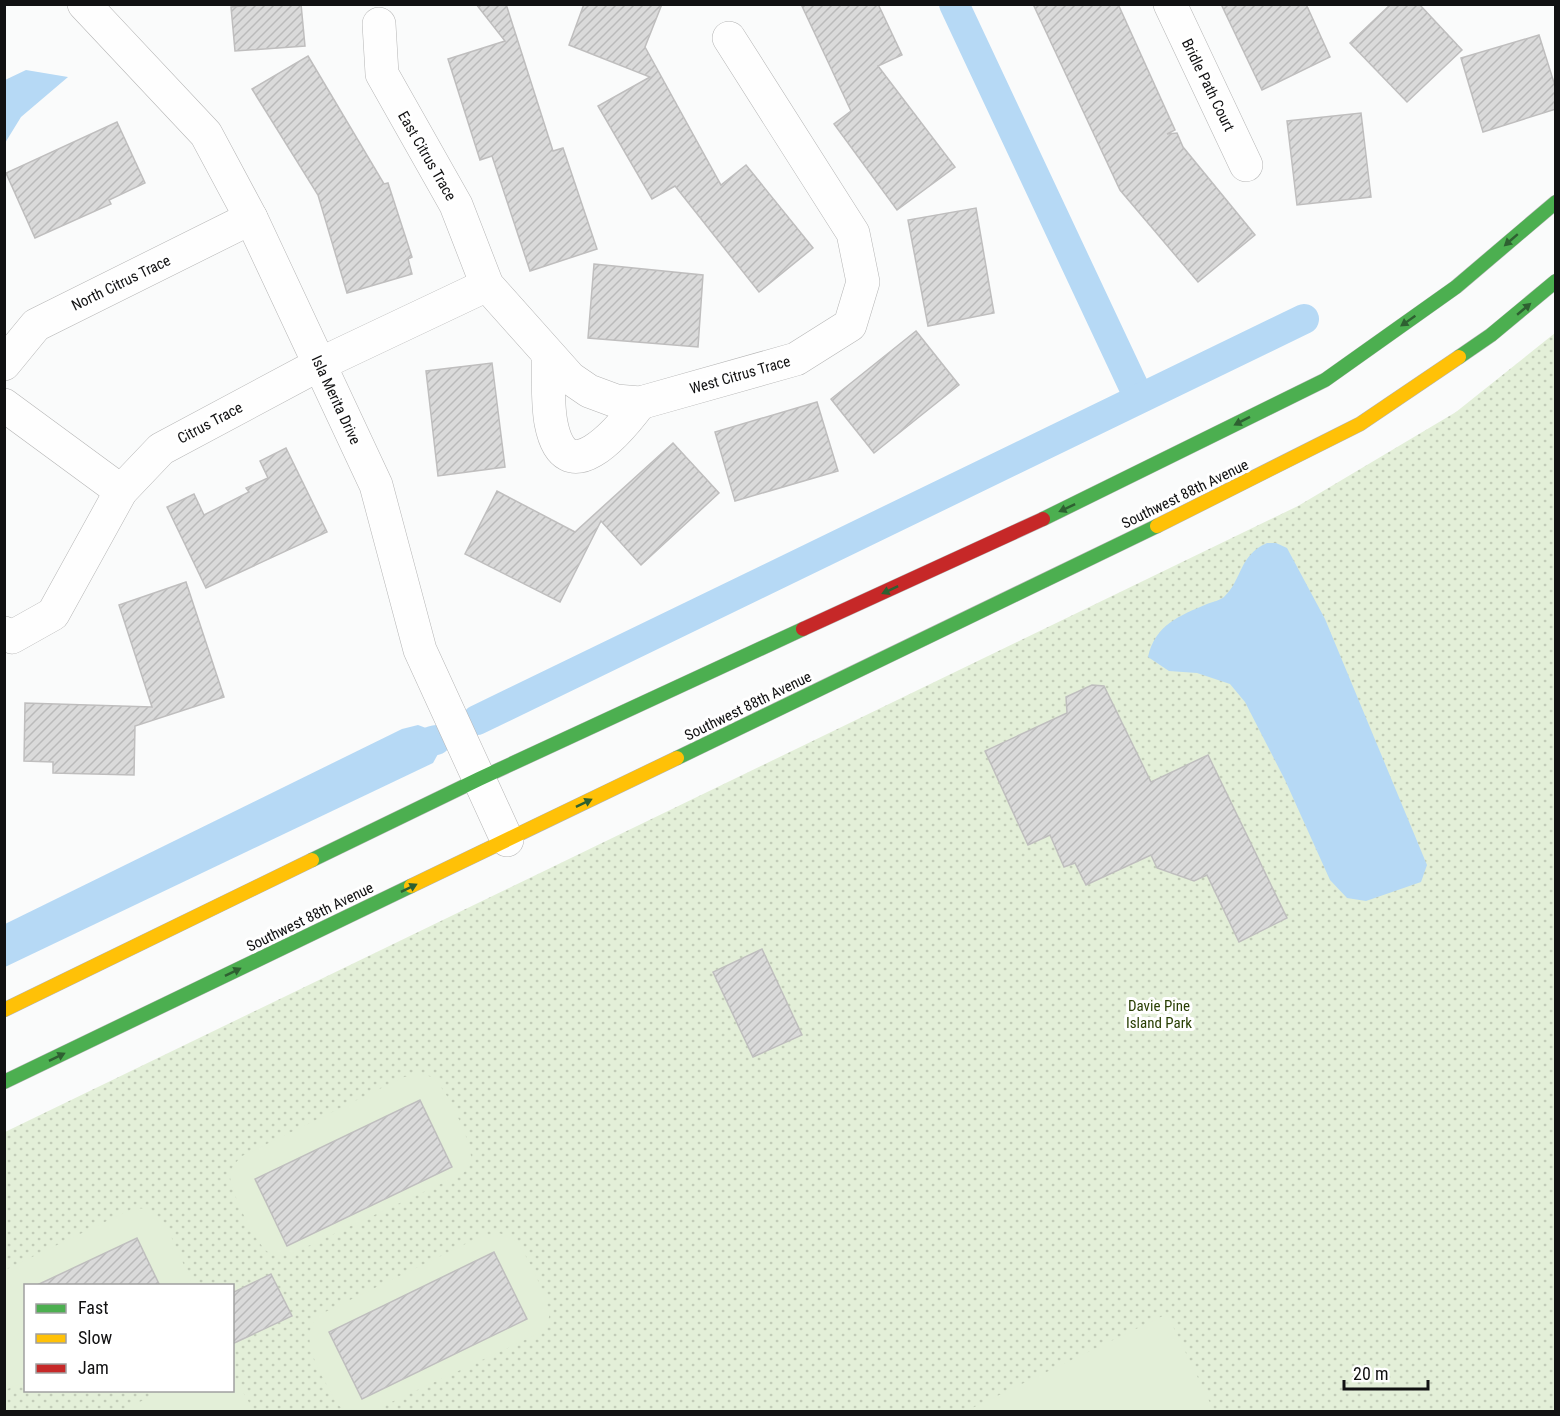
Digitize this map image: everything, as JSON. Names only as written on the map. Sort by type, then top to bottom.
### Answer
[{"type":"main road","points":[[4,1010],[479,779],[1090,498],[1314,385],[1456,287],[1556,202]]},
{"type":"main road","name":"Southwest 88th Avenue","points":[[4,1082],[1126,541],[1360,424],[1491,335],[1556,281]]},
{"type":"street","name":"Isla Merita Drive","points":[[84,4],[206,134],[251,218],[376,485],[420,650],[507,840]]},
{"type":"street","name":"Bridle Path Court","points":[[1170,4],[1246,165]]},
{"type":"street","name":"East Citrus Trace","points":[[379,24],[382,74],[456,205],[487,285]]},
{"type":"street","name":"West Citrus Trace","points":[[487,285],[570,378],[589,392],[616,401],[640,403],[796,359],[850,325],[863,282],[853,232],[729,38]]},
{"type":"street","name":"North Citrus Trace","points":[[4,364],[36,325],[251,218]]},
{"type":"street","name":"Citrus Trace","points":[[4,633],[12,637],[53,614],[121,491],[160,449],[320,364],[487,285]]},
{"type":"street","points":[[549,357],[550,421],[560,448],[569,455],[581,456],[604,445],[640,403]]},
{"type":"street","points":[[4,405],[121,491]]},
{"type":"green space","name":"Davie Pine Island Park","points":[[1555,333],[1555,1411],[5,1412],[5,1132],[1298,506],[1456,412]]},
{"type":"green space","points":[[418,1074],[436,1081],[458,1117],[471,1158],[462,1174],[291,1254],[279,1255],[268,1252],[244,1217],[234,1193],[230,1176],[236,1163],[242,1156],[404,1077]]},
{"type":"green space","points":[[134,1208],[148,1209],[165,1223],[193,1284],[24,1284],[24,1382],[5,1390],[5,1270]]},
{"type":"green space","points":[[496,1233],[508,1236],[517,1243],[537,1278],[546,1301],[549,1317],[542,1331],[372,1411],[343,1409],[337,1404],[319,1371],[311,1347],[312,1325],[319,1315],[482,1236]]},
{"type":"green space","points":[[1167,1314],[1214,1411],[966,1411]]},
{"type":"green space","points":[[234,1377],[254,1411],[120,1411],[161,1392],[234,1392]]},
{"type":"water","points":[[26,70],[68,77],[21,117],[5,143],[5,80]]},
{"type":"water","points":[[1267,543],[1276,543],[1287,548],[1325,619],[1427,865],[1421,882],[1366,901],[1347,898],[1330,880],[1285,780],[1245,702],[1230,684],[1197,673],[1169,671],[1148,657],[1151,646],[1162,629],[1197,608],[1224,597],[1235,583],[1251,554]]},
{"type":"water","points":[[418,725],[426,728],[438,754],[433,763],[5,967],[5,924],[402,729]]},
{"type":"building","points":[[301,4],[305,46],[235,51],[231,7]]},
{"type":"building","points":[[476,4],[506,4],[553,151],[563,148],[597,249],[530,271],[492,156],[480,160],[448,59],[505,41]]},
{"type":"building","points":[[584,4],[662,4],[645,47],[721,185],[746,165],[813,248],[759,292],[675,186],[652,199],[598,106],[650,77],[569,45]]},
{"type":"building","points":[[801,4],[878,4],[902,55],[878,66],[955,167],[897,210],[834,124],[851,111]]},
{"type":"building","points":[[1033,4],[1118,4],[1175,130],[1167,134],[1177,133],[1183,147],[1255,235],[1198,282],[1120,190]]},
{"type":"building","points":[[1221,4],[1306,4],[1330,57],[1262,90]]},
{"type":"building","points":[[1391,4],[1419,4],[1462,50],[1407,102],[1350,43]]},
{"type":"building","points":[[1539,35],[1556,89],[1556,109],[1483,132],[1461,58]]},
{"type":"building","points":[[308,56],[384,184],[388,183],[412,257],[408,259],[412,274],[347,293],[318,195],[252,89]]},
{"type":"building","points":[[1361,113],[1371,197],[1297,205],[1287,121]]},
{"type":"building","points":[[117,122],[145,183],[109,200],[111,204],[35,238],[6,173]]},
{"type":"building","points":[[976,208],[994,313],[928,326],[908,220]]},
{"type":"building","points":[[594,264],[703,275],[698,347],[588,338]]},
{"type":"building","points":[[916,331],[959,385],[874,453],[831,399]]},
{"type":"building","points":[[492,363],[505,467],[438,476],[426,371]]},
{"type":"building","points":[[817,402],[838,471],[735,501],[715,432]]},
{"type":"building","points":[[673,443],[719,493],[641,565],[601,521],[560,602],[465,554],[497,491],[575,532]]},
{"type":"building","points":[[286,448],[327,532],[206,588],[167,507],[194,494],[204,515],[249,492],[246,488],[268,478],[260,461]]},
{"type":"building","points":[[186,582],[224,697],[135,726],[134,775],[53,773],[53,762],[24,761],[25,703],[152,707],[119,605]]},
{"type":"building","points":[[1092,685],[1104,686],[1151,782],[1208,755],[1287,918],[1239,942],[1207,875],[1194,881],[1157,868],[1151,855],[1086,885],[1075,863],[1064,867],[1050,835],[1028,845],[985,751],[1067,713],[1066,697]]},
{"type":"building","points":[[762,949],[802,1035],[753,1057],[713,972]]},
{"type":"building","points":[[420,1100],[452,1167],[287,1246],[255,1179]]},
{"type":"building","points":[[137,1238],[159,1284],[39,1284]]},
{"type":"building","points":[[494,1252],[527,1319],[362,1399],[329,1332]]},
{"type":"building","points":[[271,1274],[292,1316],[234,1343],[234,1292]]},
{"type":"waterway","points":[[954,4],[1139,398]]},
{"type":"waterway","points":[[477,720],[1304,319]]},
{"type":"waterway","points":[[432,741],[436,740]]},
{"type":"traffic: fast","points":[[1043,519],[1325,380],[1456,287],[1556,202]]},
{"type":"traffic: fast","points":[[1459,357],[1491,335],[1556,281]]},
{"type":"traffic: fast","points":[[677,758],[1157,526]]},
{"type":"traffic: fast","points":[[312,860],[479,779],[803,629]]},
{"type":"traffic: fast","points":[[4,1082],[411,886]]},
{"type":"traffic: slow","points":[[1157,526],[1360,424],[1459,357]]},
{"type":"traffic: slow","points":[[411,886],[677,758]]},
{"type":"traffic: slow","points":[[4,1010],[312,860]]},
{"type":"traffic: jam","points":[[803,629],[1043,519]]}]
